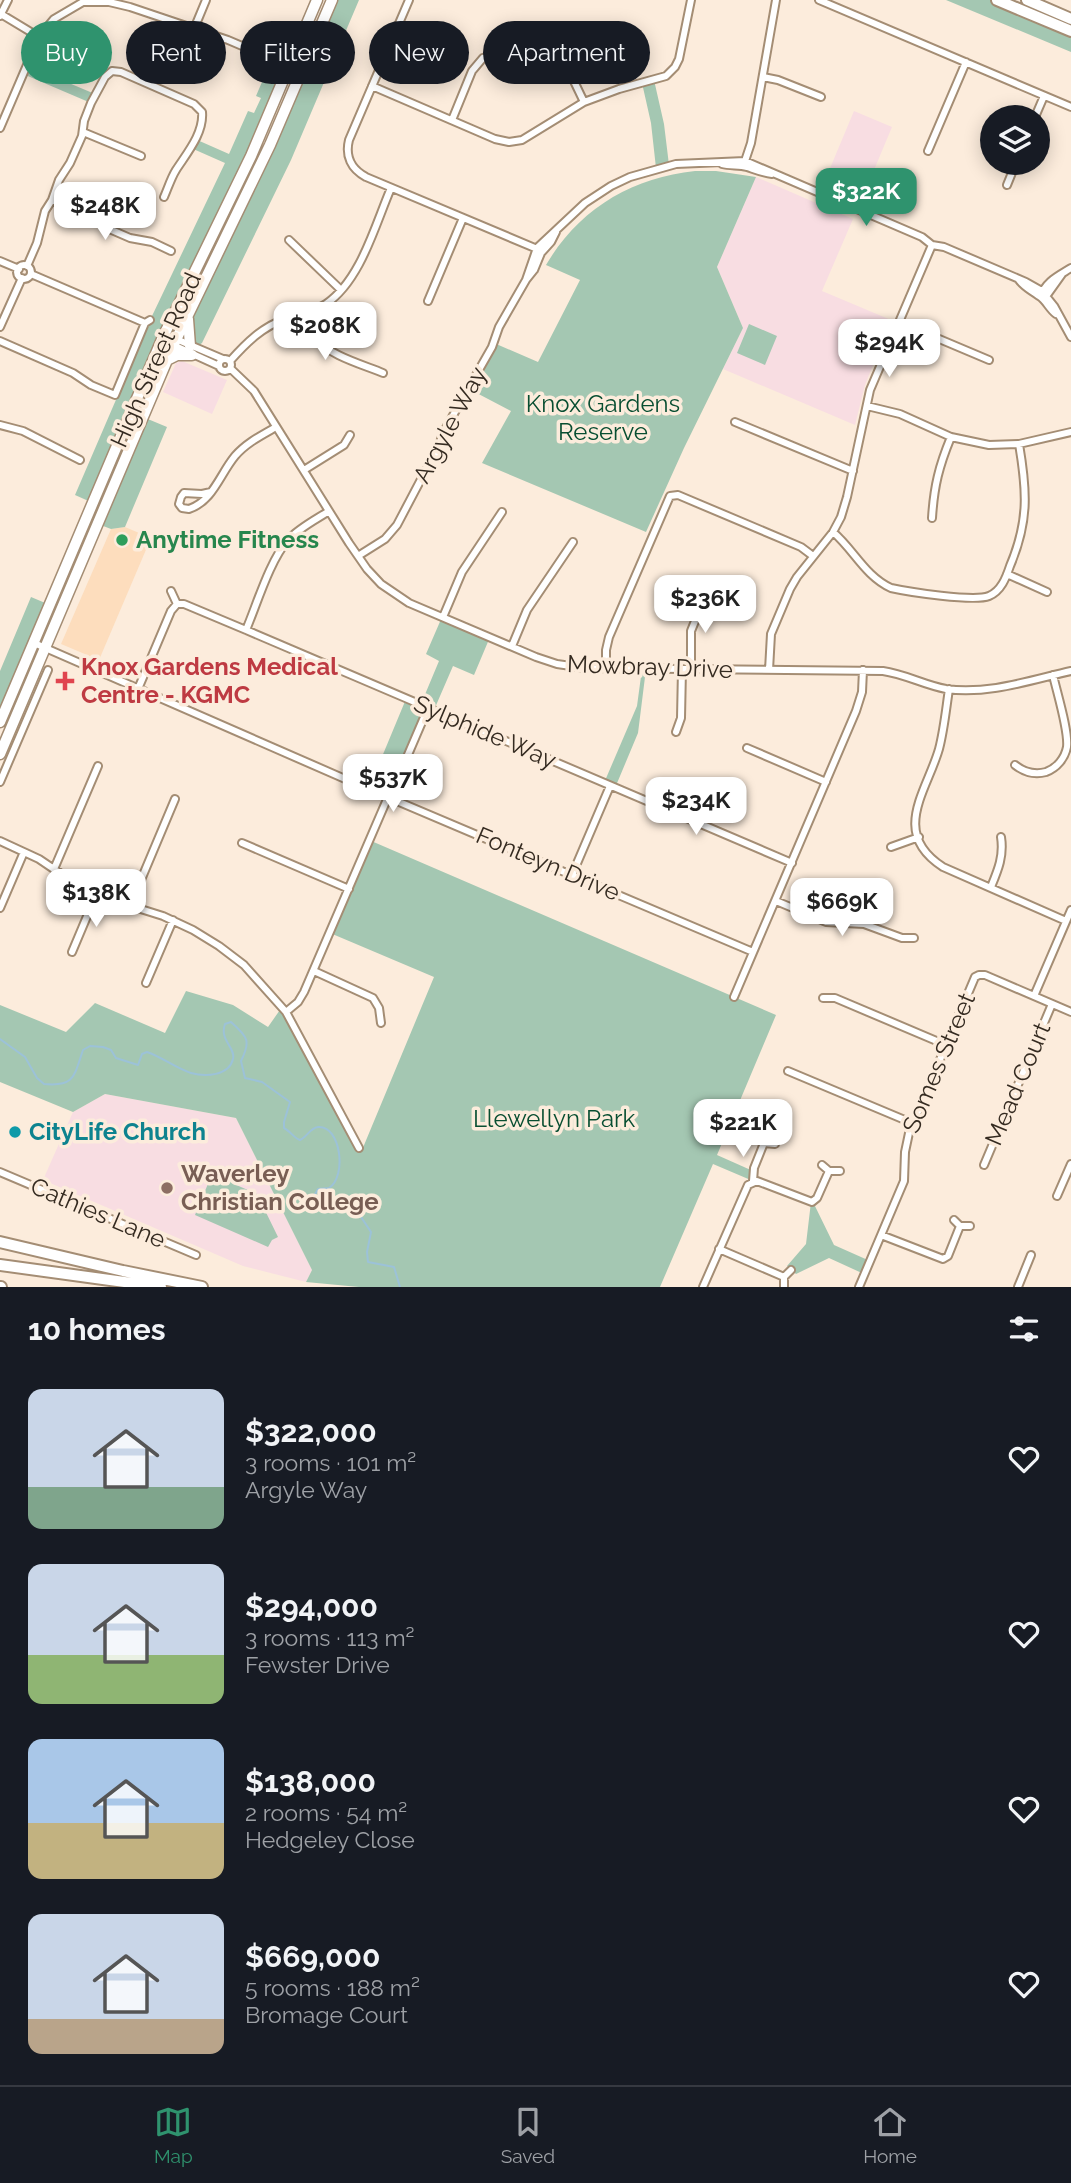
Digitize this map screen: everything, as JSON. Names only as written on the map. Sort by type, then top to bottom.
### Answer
[{"type":"highway","points":[[997,0],[1071,31]]},
{"type":"highway","points":[[1027,0],[1071,19]]},
{"type":"highway","points":[[0,1242],[202,1287]]},
{"type":"highway","points":[[0,1265],[161,1287]]},
{"type":"main road","name":"High Street Road","points":[[308,21],[317,0]]},
{"type":"main road","name":"High Street Road","points":[[0,754],[3,739],[45,648],[188,312],[270,145],[332,0]]},
{"type":"main road","name":"High Street Road","points":[[0,722],[163,337],[251,156],[281,84]]},
{"type":"main road","points":[[224,211],[229,213],[238,210]]},
{"type":"main road","points":[[167,360],[191,350],[188,312]]},
{"type":"main road","points":[[81,532],[99,519]]},
{"type":"street","points":[[8,0],[1,15],[21,27]]},
{"type":"street","points":[[197,21],[206,0]]},
{"type":"street","points":[[409,0],[349,140],[348,152],[357,172],[538,251],[579,209],[594,197],[630,177],[669,165],[747,163],[922,237],[932,245],[944,247],[1019,280],[1043,294],[1071,337]]},
{"type":"street","points":[[372,86],[495,139],[513,142],[525,139],[584,102],[670,74],[679,59],[691,0]]},
{"type":"street","points":[[747,163],[776,0]]},
{"type":"street","points":[[819,0],[1071,107]]},
{"type":"street","points":[[52,21],[83,1],[119,4],[170,21]]},
{"type":"street","points":[[452,120],[472,71],[483,58]]},
{"type":"street","points":[[928,151],[966,62]]},
{"type":"street","points":[[27,266],[37,243],[43,215],[59,180],[71,163],[93,98],[105,77],[112,71],[121,72],[194,104],[202,112],[202,122],[191,149],[164,197]]},
{"type":"street","points":[[763,77],[821,97]]},
{"type":"street","points":[[0,128],[21,78]]},
{"type":"street","points":[[575,84],[584,102]]},
{"type":"street","points":[[1040,105],[1044,96]]},
{"type":"street","points":[[83,132],[141,156]]},
{"type":"street","points":[[132,153],[135,144]]},
{"type":"street","points":[[163,175],[172,179]]},
{"type":"street","points":[[1006,185],[1011,175]]},
{"type":"street","points":[[225,364],[262,330],[326,303],[341,290],[358,266],[391,188]]},
{"type":"street","points":[[52,200],[94,218],[128,238],[152,242],[172,251]]},
{"type":"street","points":[[428,301],[463,218]]},
{"type":"street","points":[[152,242],[156,234]]},
{"type":"street","points":[[289,240],[341,290]]},
{"type":"street","points":[[769,670],[769,644],[773,629],[793,583],[833,532],[845,506],[873,383],[932,245]]},
{"type":"street","name":"Argyle Way","points":[[358,556],[385,539],[397,524],[437,452],[443,433],[490,352],[497,331],[526,280],[538,251]]},
{"type":"street","points":[[0,261],[19,269]]},
{"type":"street","points":[[22,278],[19,269],[23,265],[27,266]]},
{"type":"street","points":[[27,266],[31,274]]},
{"type":"street","points":[[1043,294],[1071,268]]},
{"type":"street","points":[[22,278],[31,274]]},
{"type":"street","points":[[0,341],[73,373],[114,395],[148,322],[31,274]]},
{"type":"street","points":[[0,327],[22,278]]},
{"type":"street","points":[[307,312],[316,337],[325,346],[383,373]]},
{"type":"street","points":[[899,322],[989,360]]},
{"type":"street","name":"Mowbray Drive","points":[[163,337],[225,364],[254,391],[371,575],[395,595],[557,664],[574,668],[863,670],[896,673],[949,689],[986,689],[1071,671]]},
{"type":"street","points":[[867,406],[900,414],[951,437],[989,444],[1019,444],[1071,432]]},
{"type":"street","points":[[735,422],[853,471]]},
{"type":"street","points":[[0,425],[23,431],[80,460]]},
{"type":"street","points":[[211,492],[184,493],[179,504],[184,508],[192,508],[204,502],[240,451],[276,427]]},
{"type":"street","points":[[304,470],[344,444],[350,435]]},
{"type":"street","points":[[932,518],[935,483],[951,437]]},
{"type":"street","points":[[61,452],[65,443]]},
{"type":"street","points":[[833,532],[874,578],[898,589],[979,598],[989,596],[997,591],[1007,574],[1020,541],[1026,510],[1026,484],[1019,444]]},
{"type":"street","points":[[606,668],[609,637],[670,496],[678,495],[796,544],[813,556]]},
{"type":"street","points":[[246,630],[281,550],[295,533],[328,511]]},
{"type":"street","points":[[443,617],[462,572],[502,512]]},
{"type":"street","points":[[512,646],[527,610],[573,542]]},
{"type":"street","points":[[1007,574],[1047,592]]},
{"type":"street","points":[[138,689],[171,611],[177,604],[171,591]]},
{"type":"street","points":[[691,669],[691,631],[704,599]]},
{"type":"street","name":"Sylphide Way","points":[[177,604],[184,604],[246,630],[792,863]]},
{"type":"street","name":"Fonteyn Drive","points":[[34,643],[754,952]]},
{"type":"street","points":[[676,732],[681,718],[682,669]]},
{"type":"street","points":[[0,782],[48,670]]},
{"type":"street","points":[[734,997],[859,704],[863,670]]},
{"type":"street","points":[[34,673],[41,687]]},
{"type":"street","points":[[1015,765],[1028,772],[1044,772],[1057,765],[1064,757],[1067,741],[1053,675]]},
{"type":"street","points":[[949,689],[939,746],[916,808],[915,821],[919,838],[928,853],[940,865],[1066,920]]},
{"type":"street","points":[[407,757],[428,708]]},
{"type":"street","points":[[747,748],[826,782]]},
{"type":"street","points":[[54,869],[98,766]]},
{"type":"street","points":[[572,875],[610,786]]},
{"type":"street","points":[[286,1012],[300,999],[314,971],[388,797]]},
{"type":"street","points":[[130,906],[175,799]]},
{"type":"street","points":[[990,887],[1001,863],[1001,837]]},
{"type":"street","points":[[891,847],[919,838]]},
{"type":"street","points":[[1,841],[96,895],[173,920],[200,934],[232,956],[264,985],[286,1012],[359,1148]]},
{"type":"street","points":[[242,843],[349,889]]},
{"type":"street","points":[[0,908],[24,852]]},
{"type":"street","points":[[72,952],[96,895]]},
{"type":"street","points":[[776,901],[826,922],[864,924],[902,938],[914,938]]},
{"type":"street","points":[[1034,996],[1071,910]]},
{"type":"street","points":[[146,983],[173,920]]},
{"type":"street","points":[[314,971],[373,998],[379,1008],[381,1023]]},
{"type":"street","name":"Somes Street","points":[[859,1287],[904,1181],[905,1147],[912,1123],[974,979],[979,975],[988,976],[1071,1012]]},
{"type":"street","points":[[823,998],[835,998],[946,1045]]},
{"type":"street","name":"Mead Court","points":[[984,1165],[1052,1004]]},
{"type":"street","points":[[788,1071],[912,1123]]},
{"type":"street","points":[[757,1137],[764,1143],[775,1144]]},
{"type":"street","points":[[753,1181],[754,1168],[764,1143]]},
{"type":"street","points":[[1057,1196],[1071,1164]]},
{"type":"street","points":[[822,1165],[829,1171],[840,1171]]},
{"type":"street","points":[[703,1287],[748,1185],[753,1181],[760,1182],[811,1202],[817,1198],[829,1171]]},
{"type":"street","name":"Cathies Lane","points":[[0,1172],[196,1255]]},
{"type":"street","points":[[954,1220],[960,1226],[970,1226]]},
{"type":"street","points":[[881,1235],[943,1259],[948,1255],[960,1226]]},
{"type":"street","points":[[719,1249],[784,1277]]},
{"type":"street","points":[[1018,1287],[1031,1255]]},
{"type":"street","points":[[784,1287],[784,1277],[791,1270]]},
{"type":"shaded area","points":[[854,111],[892,127],[861,201],[823,185]]},
{"type":"shaded area","points":[[756,177],[853,219],[822,291],[891,320],[865,385],[855,425],[723,369],[743,328],[717,267]]},
{"type":"shaded area","points":[[182,361],[227,380],[212,414],[163,392],[176,363]]},
{"type":"shaded area","points":[[125,527],[151,538],[99,660],[61,644],[111,529]]},
{"type":"shaded area","name":"Waverley Christian College","points":[[105,1094],[236,1118],[312,1270],[306,1282],[243,1266],[43,1180],[73,1112]]},
{"type":"green space","points":[[332,0],[359,0],[350,21],[323,21]]},
{"type":"green space","points":[[946,0],[997,0],[1071,31],[1071,52]]},
{"type":"green space","points":[[654,80],[664,124],[669,165],[656,168],[651,123],[642,84],[650,84],[650,81]]},
{"type":"green space","points":[[46,84],[71,84],[95,94],[91,103]]},
{"type":"green space","points":[[261,84],[280,84],[93,503],[75,495],[152,316],[225,163],[191,148],[195,139],[229,154],[248,111],[254,113],[261,98],[256,96]]},
{"type":"green space","points":[[294,84],[323,84],[291,160],[202,343],[195,348],[187,324]]},
{"type":"green space","name":"Knox Gardens Reserve","points":[[695,171],[756,177],[717,267],[743,328],[646,532],[482,463],[511,411],[469,389],[494,343],[538,362],[580,280],[546,265],[574,228],[591,212],[628,189],[649,181]]},
{"type":"green space","points":[[749,324],[777,336],[765,365],[737,353]]},
{"type":"green space","points":[[143,417],[167,427],[125,527],[111,529],[98,524]]},
{"type":"green space","points":[[31,597],[50,605],[0,722],[0,671]]},
{"type":"green space","points":[[442,617],[490,637],[474,675],[453,666],[434,710],[429,708],[408,758],[413,760],[396,800],[369,788],[406,699],[421,704],[439,661],[426,654]]},
{"type":"green space","points":[[642,669],[646,669],[638,733],[615,788],[604,783],[637,706]]},
{"type":"green space","name":"Llewellyn Park","points":[[369,840],[776,1015],[717,1155],[753,1171],[753,1181],[713,1164],[660,1287],[359,1287],[306,1282],[312,1270],[236,1118],[105,1094],[73,1112],[0,1082],[0,1005],[66,1032],[95,1003],[165,1033],[186,991],[233,1005],[268,1027],[282,1007],[362,1150],[434,977],[330,933]]},
{"type":"green space","points":[[215,1167],[228,1173],[234,1184],[257,1194],[278,1237],[272,1240],[268,1247],[195,1215]]},
{"type":"green space","points":[[811,1202],[834,1245],[870,1261],[864,1274],[829,1258],[796,1274],[787,1266],[806,1244]]},
{"type":"waterway","points":[[0,1039],[25,1057],[37,1078],[44,1084],[62,1084],[72,1078],[83,1050],[90,1046],[111,1050],[116,1058],[138,1065],[142,1054],[147,1052],[186,1071],[209,1075],[222,1072],[231,1065],[233,1055],[224,1035],[225,1024],[231,1022],[246,1040],[241,1061],[245,1078],[262,1082],[290,1102],[284,1128],[300,1140],[318,1127],[332,1134],[339,1153],[338,1174],[329,1188],[318,1189],[314,1196],[322,1204],[348,1204],[359,1214],[371,1232],[368,1262],[394,1267],[400,1287]]},
{"type":"place","name":"Anytime Fitness","points":[[122,540]]},
{"type":"place","name":"Knox Gardens Medical Centre - KGMC","points":[[65,681]]},
{"type":"place","name":"CityLife Church","points":[[15,1132]]},
{"type":"place","name":"Waverley Christian College","points":[[167,1188]]}]
